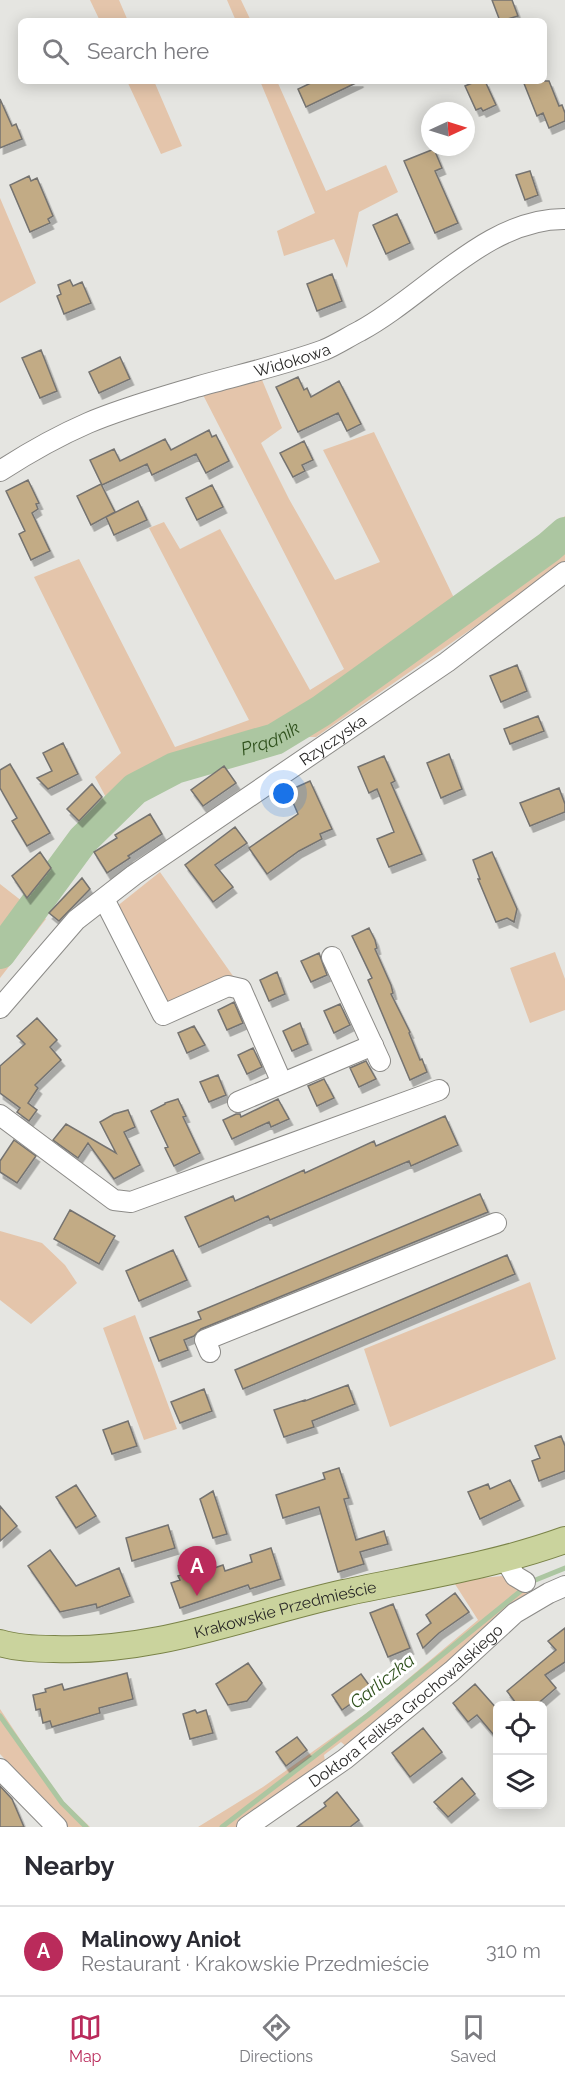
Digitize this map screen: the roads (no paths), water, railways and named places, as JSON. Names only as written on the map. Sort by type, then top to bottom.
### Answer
[{"type":"main road","name":"Krakowskie Przedmieście","points":[[0,1643],[40,1649],[73,1650],[114,1648],[169,1640],[342,1594],[505,1559],[565,1540]]},
{"type":"street","name":"Widokowa","points":[[0,471],[23,456],[89,422],[192,388],[324,350],[363,330],[403,304],[445,271],[505,233],[551,219],[565,219]]},
{"type":"street","name":"Rzyczyska","points":[[2,1002],[76,920],[134,875],[447,662],[565,572]]},
{"type":"street","points":[[104,899],[163,1015],[228,986],[241,989],[282,1083]]},
{"type":"street","points":[[238,1102],[282,1083],[376,1053],[332,957]]},
{"type":"street","points":[[0,1115],[114,1200],[131,1202],[439,1090]]},
{"type":"street","points":[[210,1352],[205,1340],[496,1222]]},
{"type":"street","points":[[505,1559],[515,1576],[543,1587]]},
{"type":"street","name":"Doktora Feliksa Grochowalskiego","points":[[247,1827],[345,1759],[452,1671],[543,1587]]},
{"type":"street","points":[[0,1769],[57,1827]]},
{"type":"waterway","name":"Prądnik","points":[[0,953],[83,840],[135,789],[175,768],[275,739],[321,711],[549,547],[565,533]]},
{"type":"waterway","name":"Garliczka","points":[[222,1827],[368,1715],[533,1581],[565,1568]]},
{"type":"waterway","name":"Garliczka","points":[[0,1716],[62,1803],[86,1827]]},
{"type":"place","name":"Malinowy Anioł","points":[[197,1596]]}]
